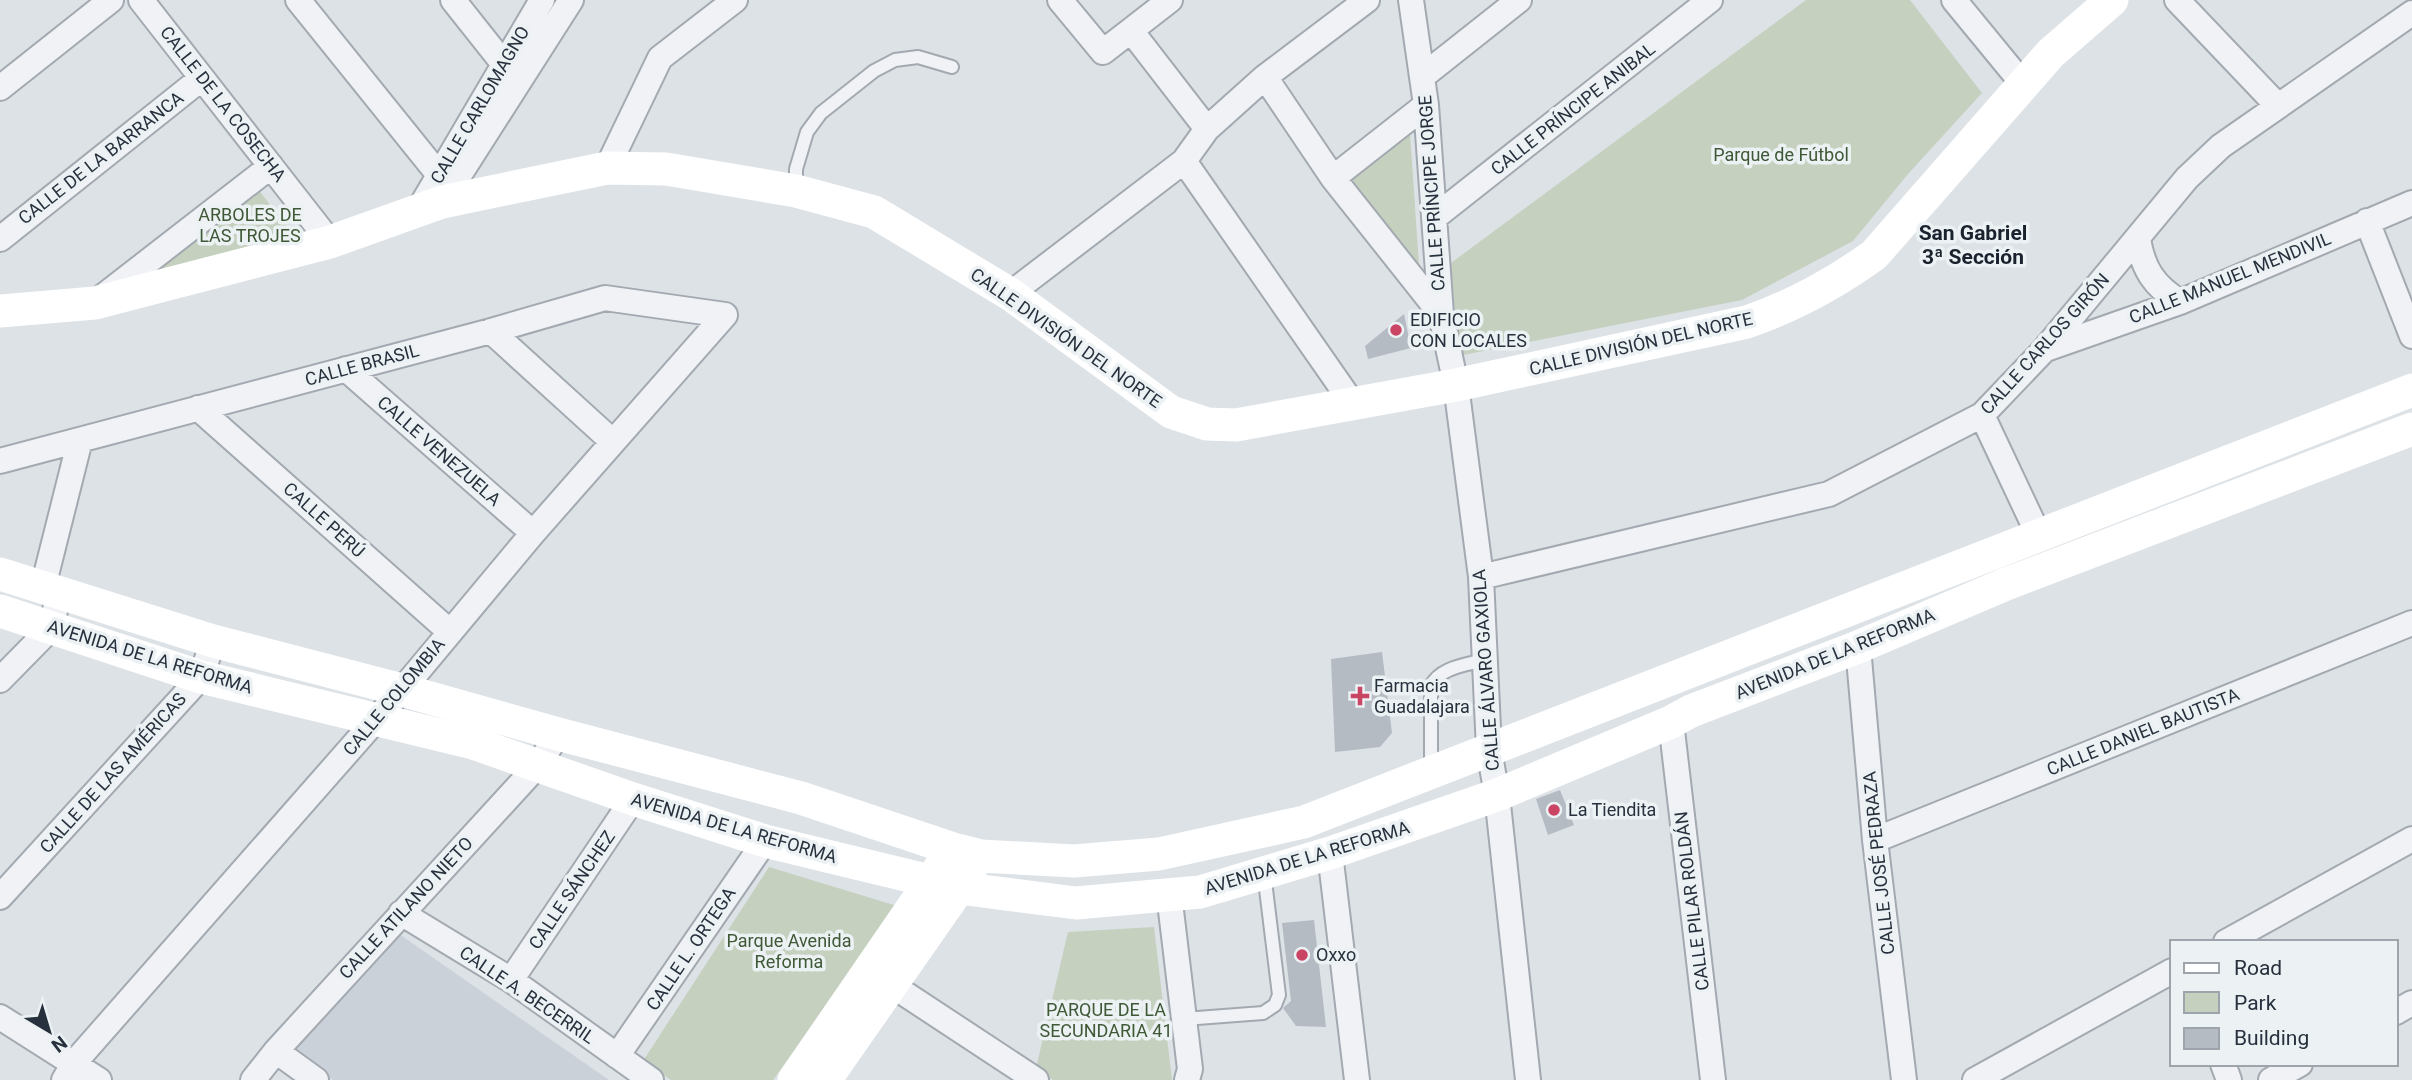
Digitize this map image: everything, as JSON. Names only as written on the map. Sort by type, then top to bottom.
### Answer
[{"type":"main road","name":"CALLE DIVISIÓN DEL NORTE","points":[[0,311],[95,303],[330,242],[433,196],[607,168],[666,169],[796,191],[874,212],[1010,294],[1171,412],[1207,424],[1236,425],[1456,385],[1747,322],[1783,310],[1846,276],[1874,255],[2051,53],[2112,0]]},
{"type":"main road","name":"AVENIDA DE LA REFORMA","points":[[0,574],[213,641],[801,798],[967,853],[1074,861],[1159,854],[1304,822],[2412,390]]},
{"type":"main road","name":"AVENIDA DE LA REFORMA","points":[[0,611],[201,677],[473,743],[633,799],[765,841],[945,885],[1076,903],[1200,892],[1330,853],[1497,795],[1671,722],[1691,711],[1858,646],[2006,584],[2412,429]]},
{"type":"main road","points":[[794,1080],[880,978],[967,853]]},
{"type":"main road","points":[[825,1080],[880,978]]},
{"type":"street","points":[[0,88],[111,0]]},
{"type":"street","name":"CALLE DE LA COSECHA","points":[[141,0],[330,242]]},
{"type":"street","points":[[298,0],[433,196]]},
{"type":"street","points":[[453,0],[515,67]]},
{"type":"street","name":"CALLE CARLOMAGNO","points":[[515,67],[542,0]]},
{"type":"street","name":"CALLE CARLOMAGNO","points":[[433,196],[515,67],[571,0]]},
{"type":"street","points":[[607,168],[660,58],[735,0]]},
{"type":"street","points":[[1060,0],[1103,52],[1170,0]]},
{"type":"street","points":[[1010,294],[1184,161],[1207,129],[1265,77],[1367,0]]},
{"type":"street","name":"CALLE PRÍNCIPE JORGE","points":[[1410,0],[1426,105],[1441,314],[1456,385]]},
{"type":"street","points":[[1423,76],[1519,0]]},
{"type":"street","name":"CALLE PRÍNCIPE ANIBAL","points":[[1435,217],[1710,0]]},
{"type":"street","points":[[1954,0],[2023,85]]},
{"type":"street","points":[[2178,0],[2278,106]]},
{"type":"street","name":"CALLE CARLOS GIRÓN","points":[[1481,577],[1829,494],[1982,415],[2045,349],[2187,178],[2212,154],[2412,13]]},
{"type":"street","points":[[1132,32],[1207,129]]},
{"type":"street","points":[[1265,77],[1334,178],[1441,314]]},
{"type":"street","name":"CALLE DE LA BARRANCA","points":[[0,239],[202,78]]},
{"type":"street","points":[[1334,178],[1426,105]]},
{"type":"street","points":[[1184,161],[1353,404]]},
{"type":"street","points":[[95,303],[271,166]]},
{"type":"street","name":"CALLE MANUEL MENDIVIL","points":[[2045,349],[2180,302],[2412,203]]},
{"type":"street","points":[[2367,221],[2412,336]]},
{"type":"street","points":[[2138,239],[2141,258],[2150,276],[2163,291],[2180,302]]},
{"type":"street","name":"CALLE BRASIL","points":[[0,461],[491,331],[605,298],[725,315]]},
{"type":"street","name":"CALLE COLOMBIA","points":[[69,1071],[402,690],[449,631],[612,441],[725,315]]},
{"type":"street","points":[[491,331],[612,441]]},
{"type":"street","name":"CALLE VENEZUELA","points":[[346,369],[533,533]]},
{"type":"street","name":"CALLE ÁLVARO GAXIOLA","points":[[1456,385],[1481,577],[1489,750],[1497,795],[1528,1080]]},
{"type":"street","name":"CALLE PERÚ","points":[[198,408],[449,631]]},
{"type":"street","points":[[1982,415],[2039,536]]},
{"type":"street","points":[[0,680],[52,627],[51,590],[80,440]]},
{"type":"street","name":"CALLE DANIEL BAUTISTA","points":[[1875,840],[2412,623]]},
{"type":"street","name":"CALLE DE LAS AMÉRICAS","points":[[0,897],[201,677],[213,641]]},
{"type":"street","name":"CALLE JOSÉ PEDRAZA","points":[[1858,646],[1875,840],[1904,1080]]},
{"type":"street","name":"CALLE PILAR ROLDÁN","points":[[1671,722],[1713,1080]]},
{"type":"street","name":"CALLE ATILANO NIETO","points":[[253,1080],[276,1051],[538,765],[558,734]]},
{"type":"street","name":"CALLE SÁNCHEZ","points":[[511,980],[633,799]]},
{"type":"street","points":[[2230,940],[2412,839]]},
{"type":"street","name":"CALLE L. ORTEGA","points":[[617,1056],[765,841]]},
{"type":"street","points":[[1330,853],[1357,1080]]},
{"type":"street","points":[[1169,894],[1190,1069],[1187,1080]]},
{"type":"street","name":"CALLE A. BECERRIL","points":[[401,913],[511,980],[651,1080]]},
{"type":"street","points":[[1975,1080],[2170,972]]},
{"type":"street","points":[[880,978],[1021,1076]]},
{"type":"street","points":[[0,1017],[69,1071],[99,1080]]},
{"type":"street","points":[[276,1051],[316,1080]]},
{"type":"street","points":[[2271,1080],[2296,1066]]},
{"type":"lane","points":[[796,191],[796,169],[807,132],[821,113],[874,71],[895,60],[918,57],[952,68]]},
{"type":"lane","points":[[1431,772],[1430,686],[1435,677],[1445,671],[1485,660]]},
{"type":"lane","points":[[1184,1019],[1263,1013],[1275,1005],[1279,996],[1264,873]]},
{"type":"shaded area","points":[[399,934],[609,1080],[333,1080],[291,1052]]},
{"type":"green space","name":"Parque de Fútbol","points":[[1806,0],[1910,0],[1982,93],[1908,174],[1853,241],[1742,300],[1458,356],[1451,263]]},
{"type":"green space","points":[[1410,133],[1419,265],[1345,182]]},
{"type":"green space","name":"ARBOLES DE LAS TROJES","points":[[257,188],[298,240],[113,294]]},
{"type":"green space","name":"Parque Avenida Reforma","points":[[769,867],[897,906],[773,1080],[671,1080],[643,1061]]},
{"type":"green space","name":"PARQUE DE LA SECUNDARIA 41","points":[[1154,927],[1172,1080],[1053,1080],[1036,1068],[1068,932]]},
{"type":"building","name":"EDIFICIO CON LOCALES","points":[[1404,314],[1411,348],[1368,359],[1365,346]]},
{"type":"building","name":"Farmacia Guadalajara","points":[[1382,652],[1392,733],[1380,747],[1335,752],[1331,659]]},
{"type":"building","name":"La Tiendita","points":[[1560,790],[1574,825],[1548,835],[1536,799]]},
{"type":"building","name":"Oxxo","points":[[1314,920],[1326,1027],[1296,1026],[1283,1008],[1291,1001],[1282,923]]},
{"type":"place","name":"EDIFICIO CON LOCALES","points":[[1396,330]]},
{"type":"place","name":"Farmacia Guadalajara","points":[[1360,696]]},
{"type":"place","name":"La Tiendita","points":[[1554,810]]},
{"type":"place","name":"Oxxo","points":[[1302,955]]},
{"type":"district","name":"San Gabriel 3ª Sección","points":[[1973,245]]}]
